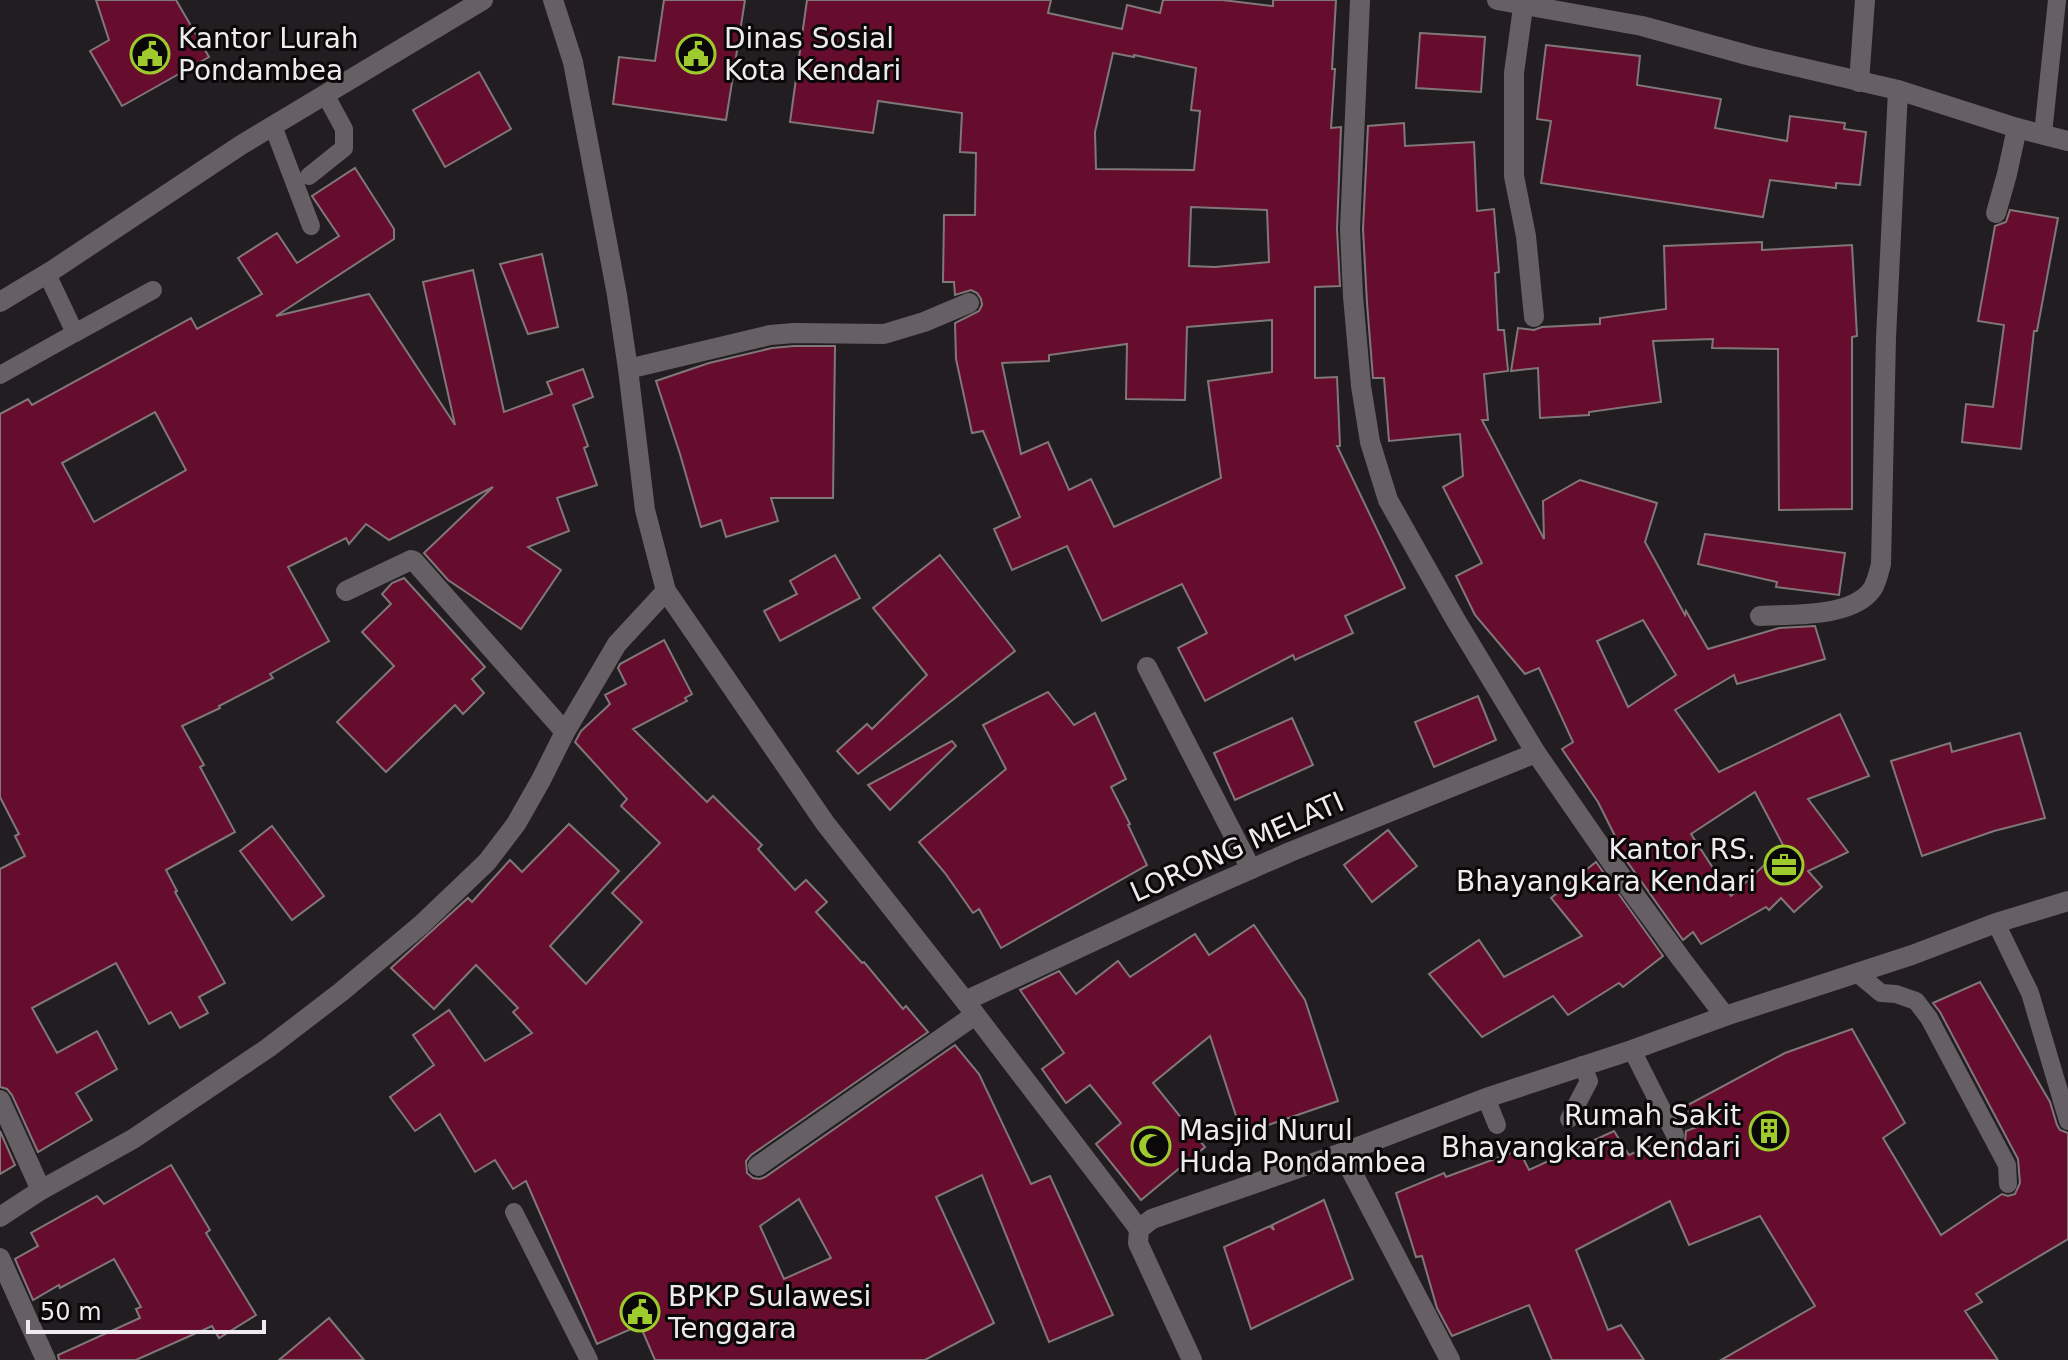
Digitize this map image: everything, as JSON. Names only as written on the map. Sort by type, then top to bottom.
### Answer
[{"type":"street","points":[[0,302],[273,126],[483,0]]},
{"type":"street","points":[[553,0],[573,62],[617,295],[645,510],[666,591],[825,823],[1139,1229]]},
{"type":"street","points":[[1360,0],[1350,229],[1353,296],[1361,386],[1370,442],[1388,500],[1536,753],[1647,913],[1725,1016]]},
{"type":"street","points":[[1497,0],[1642,26],[1751,56],[1898,90],[2068,141]]},
{"type":"street","points":[[1859,82],[1865,0]]},
{"type":"street","points":[[1524,3],[1514,73],[1514,176],[1526,236],[1534,317]]},
{"type":"street","points":[[1760,616],[1831,612],[1853,604],[1875,585],[1881,564],[1886,338],[1898,90]]},
{"type":"street","points":[[1996,213],[2017,128]]},
{"type":"street","points":[[628,369],[770,335],[884,334],[924,322],[969,303]]},
{"type":"street","points":[[346,591],[414,561],[565,732]]},
{"type":"street","points":[[0,1217],[41,1190],[133,1139],[268,1048],[421,925],[487,862],[516,824],[617,644],[666,591]]},
{"type":"street","points":[[1147,667],[1251,869]]},
{"type":"street","name":"LORONG MELATI","points":[[758,1166],[970,1008],[1251,869],[1536,753]]},
{"type":"street","points":[[1192,1360],[1140,1250],[1139,1229],[1152,1219],[1342,1153],[1486,1098],[2068,901]]},
{"type":"street","points":[[0,1100],[41,1190]]},
{"type":"street","points":[[1342,1153],[1450,1360]]},
{"type":"street","points":[[0,1258],[46,1360]]},
{"type":"lane","points":[[2043,134],[2057,0]]},
{"type":"lane","points":[[309,176],[344,148],[344,129],[326,96]]},
{"type":"lane","points":[[273,126],[311,226]]},
{"type":"lane","points":[[47,274],[75,333]]},
{"type":"lane","points":[[0,375],[153,290]]},
{"type":"lane","points":[[1996,923],[2030,993],[2068,1121]]},
{"type":"lane","points":[[1857,973],[1881,993],[1916,1001],[1929,1018],[2007,1165],[2008,1184]]},
{"type":"lane","points":[[1632,1050],[1675,1135]]},
{"type":"lane","points":[[1569,1119],[1589,1081],[1582,1065]]},
{"type":"lane","points":[[1486,1098],[1497,1125]]},
{"type":"lane","points":[[514,1212],[589,1360]]},
{"type":"building","name":"Kantor Lurah Pondambea","points":[[96,0],[176,0],[209,57],[122,106],[90,51],[109,40]]},
{"type":"building","name":"Dinas Sosial Kota Kendari","points":[[664,0],[745,0],[726,120],[613,104],[619,57],[655,61]]},
{"type":"building","points":[[807,0],[1051,0],[1048,13],[1122,29],[1127,5],[1160,13],[1163,0],[1222,0],[1273,6],[1273,0],[1336,0],[1331,128],[1341,127],[1337,229],[1340,286],[1315,287],[1315,378],[1337,377],[1340,446],[1337,446],[1405,588],[1345,616],[1353,633],[1295,660],[1293,655],[1205,701],[1178,648],[1207,633],[1182,584],[1102,621],[1067,546],[1012,570],[994,529],[1020,517],[983,431],[972,433],[956,359],[955,323],[979,311],[981,299],[971,290],[955,295],[954,282],[943,282],[944,215],[975,215],[976,153],[960,152],[962,113],[878,101],[873,133],[790,122]],"holes":[[[1113,53],[1196,68],[1191,110],[1200,111],[1194,170],[1096,169],[1095,132]],[[1191,207],[1267,210],[1269,262],[1189,266]],[[1272,320],[1272,372],[1208,381],[1221,478],[1114,527],[1091,479],[1069,490],[1048,442],[1021,454],[1002,363],[1049,361],[1049,355],[1127,344],[1126,399],[1185,400],[1187,327]]]},
{"type":"building","points":[[1420,33],[1485,37],[1481,92],[1416,88]]},
{"type":"building","points":[[1546,45],[1640,56],[1637,85],[1721,99],[1715,128],[1787,141],[1790,116],[1845,123],[1844,129],[1866,132],[1860,185],[1836,183],[1836,188],[1770,180],[1763,217],[1541,183],[1551,121],[1537,119]]},
{"type":"building","points":[[479,72],[511,129],[445,167],[413,110]]},
{"type":"building","points":[[1404,123],[1405,146],[1474,142],[1477,211],[1494,209],[1499,272],[1495,273],[1498,330],[1504,330],[1508,371],[1484,374],[1488,420],[1482,420],[1544,539],[1543,501],[1580,480],[1657,503],[1645,542],[1685,615],[1686,611],[1708,649],[1779,628],[1815,626],[1825,659],[1737,684],[1734,675],[1675,710],[1719,772],[1840,714],[1869,776],[1808,799],[1848,852],[1808,871],[1822,887],[1794,912],[1781,898],[1769,910],[1766,907],[1701,944],[1693,932],[1683,940],[1616,846],[1619,844],[1598,802],[1562,749],[1573,742],[1539,668],[1525,674],[1475,615],[1456,576],[1482,563],[1443,487],[1463,476],[1460,434],[1389,441],[1384,378],[1373,378],[1363,229],[1368,126]],"holes":[[[1643,620],[1676,675],[1628,707],[1597,641]],[[1755,792],[1784,847],[1731,896],[1691,834]]]},
{"type":"building","points":[[355,168],[394,229],[394,239],[276,316],[369,294],[455,425],[423,282],[473,270],[504,412],[552,394],[547,382],[583,369],[593,397],[573,405],[588,446],[584,448],[597,485],[557,498],[569,531],[528,547],[561,570],[521,629],[448,580],[424,553],[493,487],[389,540],[366,524],[349,544],[346,538],[288,567],[329,641],[270,674],[273,678],[182,726],[235,832],[166,870],[225,983],[199,997],[208,1013],[180,1028],[171,1012],[149,1024],[116,963],[32,1008],[57,1053],[97,1031],[117,1069],[76,1093],[92,1120],[38,1152],[12,1095],[0,1087],[0,869],[25,856],[15,836],[19,834],[0,797],[0,414],[28,399],[32,405],[191,318],[197,329],[262,294],[238,258],[277,233],[297,263],[339,236],[312,196]],"holes":[[[155,412],[186,470],[94,522],[62,463]]]},
{"type":"building","points":[[2010,210],[2058,218],[2037,331],[2034,331],[2021,449],[1962,442],[1966,404],[1993,407],[2004,325],[1978,321],[1995,226],[2006,222]]},
{"type":"building","points":[[1762,242],[1762,250],[1852,245],[1857,336],[1852,337],[1852,509],[1779,510],[1778,349],[1712,348],[1713,339],[1653,341],[1661,402],[1589,412],[1589,415],[1540,418],[1538,368],[1511,371],[1518,328],[1534,330],[1600,324],[1600,318],[1666,309],[1664,246]]},
{"type":"building","points":[[542,254],[558,327],[528,334],[500,264]]},
{"type":"building","points":[[794,346],[835,346],[833,498],[771,498],[778,521],[726,537],[721,520],[701,527],[656,381],[709,363]]},
{"type":"building","points":[[1705,534],[1845,553],[1839,595],[1776,587],[1777,582],[1698,564]]},
{"type":"building","points":[[835,555],[860,598],[780,641],[764,611],[797,594],[790,581]]},
{"type":"building","points":[[940,555],[1015,651],[858,774],[837,751],[867,724],[872,729],[927,675],[873,608]]},
{"type":"building","points":[[404,578],[485,667],[472,679],[484,693],[463,714],[455,705],[386,772],[337,722],[394,666],[362,632],[391,604],[382,594],[392,583]]},
{"type":"building","points":[[664,640],[692,694],[685,698],[687,701],[633,729],[707,802],[713,796],[762,845],[758,849],[795,890],[806,880],[827,902],[816,912],[903,1009],[906,1006],[928,1032],[751,1155],[746,1161],[747,1173],[753,1178],[765,1177],[955,1045],[979,1074],[1031,1184],[1050,1176],[1113,1315],[1049,1342],[982,1175],[936,1197],[994,1323],[925,1360],[655,1360],[640,1325],[597,1344],[526,1181],[513,1189],[495,1160],[475,1172],[440,1114],[415,1131],[390,1097],[434,1065],[413,1035],[449,1010],[485,1061],[532,1033],[513,1012],[518,1008],[476,965],[434,1009],[391,968],[468,898],[472,902],[510,860],[522,872],[569,824],[619,871],[550,946],[586,984],[642,922],[612,893],[660,843],[621,806],[627,799],[575,742],[581,731],[610,704],[605,695],[626,684],[618,668]],"holes":[[[799,1199],[831,1258],[784,1279],[760,1226]]]},
{"type":"building","points":[[1048,692],[1074,725],[1095,713],[1126,779],[1111,787],[1147,865],[1001,948],[979,909],[973,913],[919,842],[1006,769],[983,725]]},
{"type":"building","points":[[1478,696],[1496,740],[1434,767],[1415,722]]},
{"type":"building","points":[[1292,718],[1313,765],[1235,800],[1214,753]]},
{"type":"building","points":[[2020,733],[2045,818],[1994,831],[1922,856],[1891,761],[1950,743],[1952,752]]},
{"type":"building","points":[[952,741],[956,746],[890,810],[868,785]]},
{"type":"building","points":[[272,826],[324,896],[292,920],[240,851]]},
{"type":"building","points":[[1388,830],[1417,866],[1372,902],[1344,865]]},
{"type":"building","points":[[1596,862],[1663,956],[1623,987],[1619,983],[1568,1015],[1553,996],[1482,1037],[1429,974],[1479,940],[1504,977],[1582,936],[1551,898]]},
{"type":"building","points":[[1254,925],[1305,1000],[1338,1101],[1242,1134],[1210,1036],[1153,1083],[1205,1147],[1141,1200],[1096,1144],[1121,1123],[1090,1085],[1066,1103],[1042,1069],[1064,1053],[1020,990],[1059,971],[1076,994],[1118,961],[1130,977],[1195,934],[1209,955]]},
{"type":"building","points":[[1980,982],[2050,1102],[2057,1125],[2068,1133],[2068,1239],[1976,1294],[1982,1302],[1965,1311],[1998,1360],[1721,1360],[1815,1306],[1760,1216],[1689,1245],[1670,1201],[1576,1250],[1608,1330],[1621,1325],[1644,1360],[1552,1360],[1529,1305],[1452,1336],[1437,1308],[1422,1256],[1416,1257],[1396,1193],[1444,1173],[1446,1177],[1519,1150],[1529,1170],[1614,1131],[1629,1155],[1664,1140],[1669,1145],[1680,1146],[1685,1141],[1686,1131],[1697,1127],[1686,1106],[1785,1053],[1852,1029],[1905,1123],[1883,1138],[1941,1235],[2002,1194],[2015,1194],[2020,1183],[2018,1159],[1933,1003]]},
{"type":"building","points":[[0,1131],[15,1165],[0,1174]]},
{"type":"building","points":[[171,1165],[210,1230],[206,1233],[256,1315],[219,1338],[212,1326],[136,1360],[59,1360],[58,1355],[140,1318],[136,1309],[141,1307],[114,1259],[33,1300],[15,1259],[38,1246],[31,1233],[97,1196],[104,1204]]},
{"type":"building","points":[[1324,1200],[1353,1279],[1251,1329],[1224,1247],[1270,1226],[1274,1230],[1272,1225]]},
{"type":"building","points":[[329,1318],[364,1360],[279,1360]]},
{"type":"place","name":"Kantor Lurah Pondambea","points":[[150,54]]},
{"type":"place","name":"Dinas Sosial Kota Kendari","points":[[696,54]]},
{"type":"place","name":"Kantor RS. Bhayangkara Kendari","points":[[1784,865]]},
{"type":"place","name":"Rumah Sakit Bhayangkara Kendari","points":[[1769,1131]]},
{"type":"place","name":"Masjid Nurul Huda Pondambea","points":[[1151,1146]]},
{"type":"place","name":"BPKP Sulawesi Tenggara","points":[[640,1312]]}]
